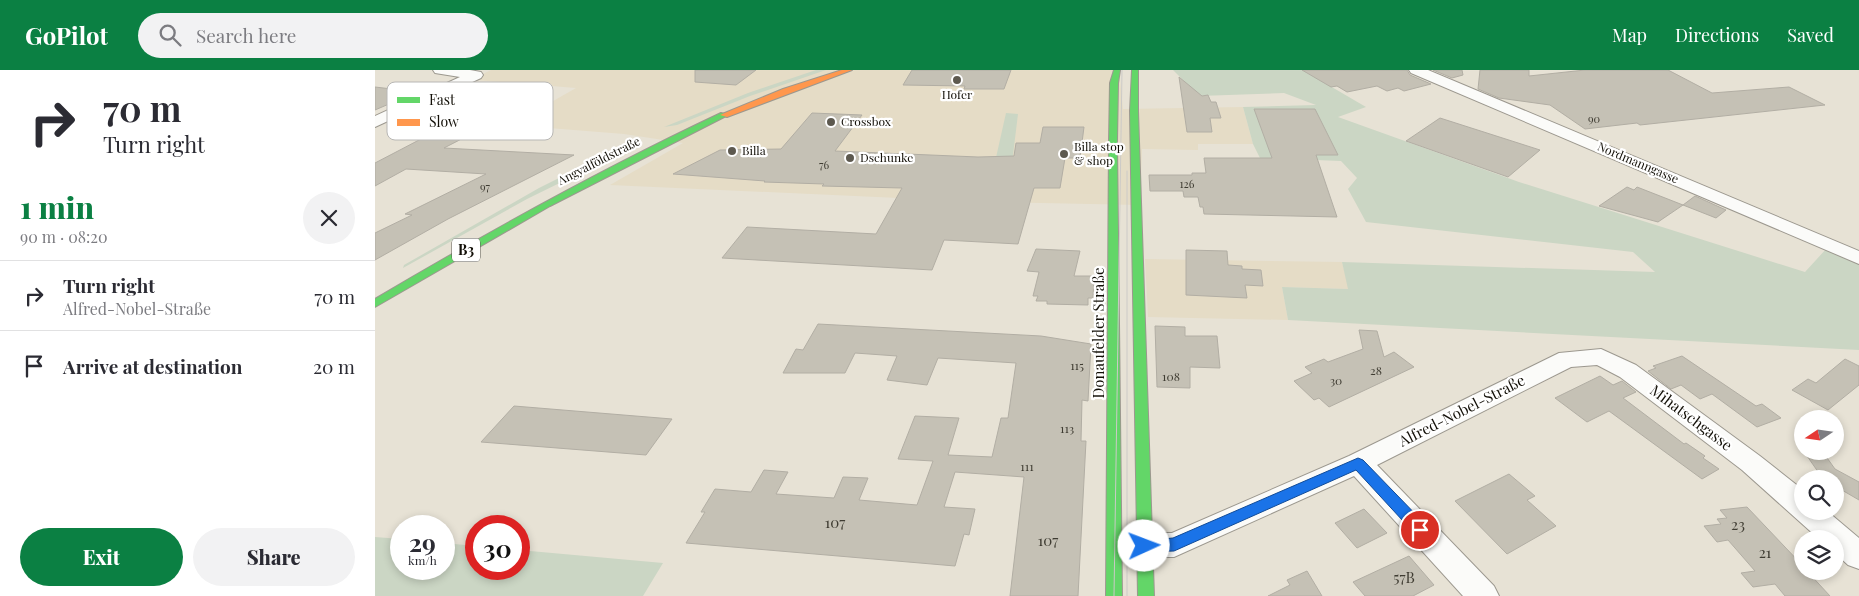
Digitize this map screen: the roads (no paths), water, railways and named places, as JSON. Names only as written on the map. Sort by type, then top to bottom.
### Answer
[{"type":"main road","name":"Angyalföldstraße","points":[[375,294],[511,214],[590,171],[712,114],[834,70]]},
{"type":"main road","name":"Angyalföldstraße","points":[[375,304],[516,220],[672,138],[768,98],[849,70]]},
{"type":"main road","name":"Donaufelder Straße","points":[[1114,596],[1113,152],[1114,83],[1117,70]]},
{"type":"main road","points":[[1135,70],[1134,111],[1145,596]]},
{"type":"street","points":[[440,70],[476,75],[461,82]]},
{"type":"street","name":"Nordmanngasse","points":[[1420,72],[1859,258]]},
{"type":"street","points":[[375,122],[387,116]]},
{"type":"street","name":"Mihatschgasse","points":[[1567,359],[1601,357],[1628,371],[1751,463],[1794,499]]},
{"type":"street","name":"Alfred-Nobel-Straße","points":[[1114,545],[1174,545],[1358,463],[1567,359]]},
{"type":"street","points":[[1358,463],[1483,596]]},
{"type":"street","points":[[1817,520],[1859,556]]},
{"type":"tram line","points":[[1114,596],[1122,70]]},
{"type":"tram line","points":[[1127,171],[1127,596]]},
{"type":"place","name":"Hofer","points":[[957,80]]},
{"type":"place","name":"Crossbox","points":[[831,122]]},
{"type":"place","name":"Billa","points":[[732,151]]},
{"type":"place","name":"Billa stop & shop","points":[[1064,154]]},
{"type":"place","name":"Dschunke","points":[[850,158]]}]
